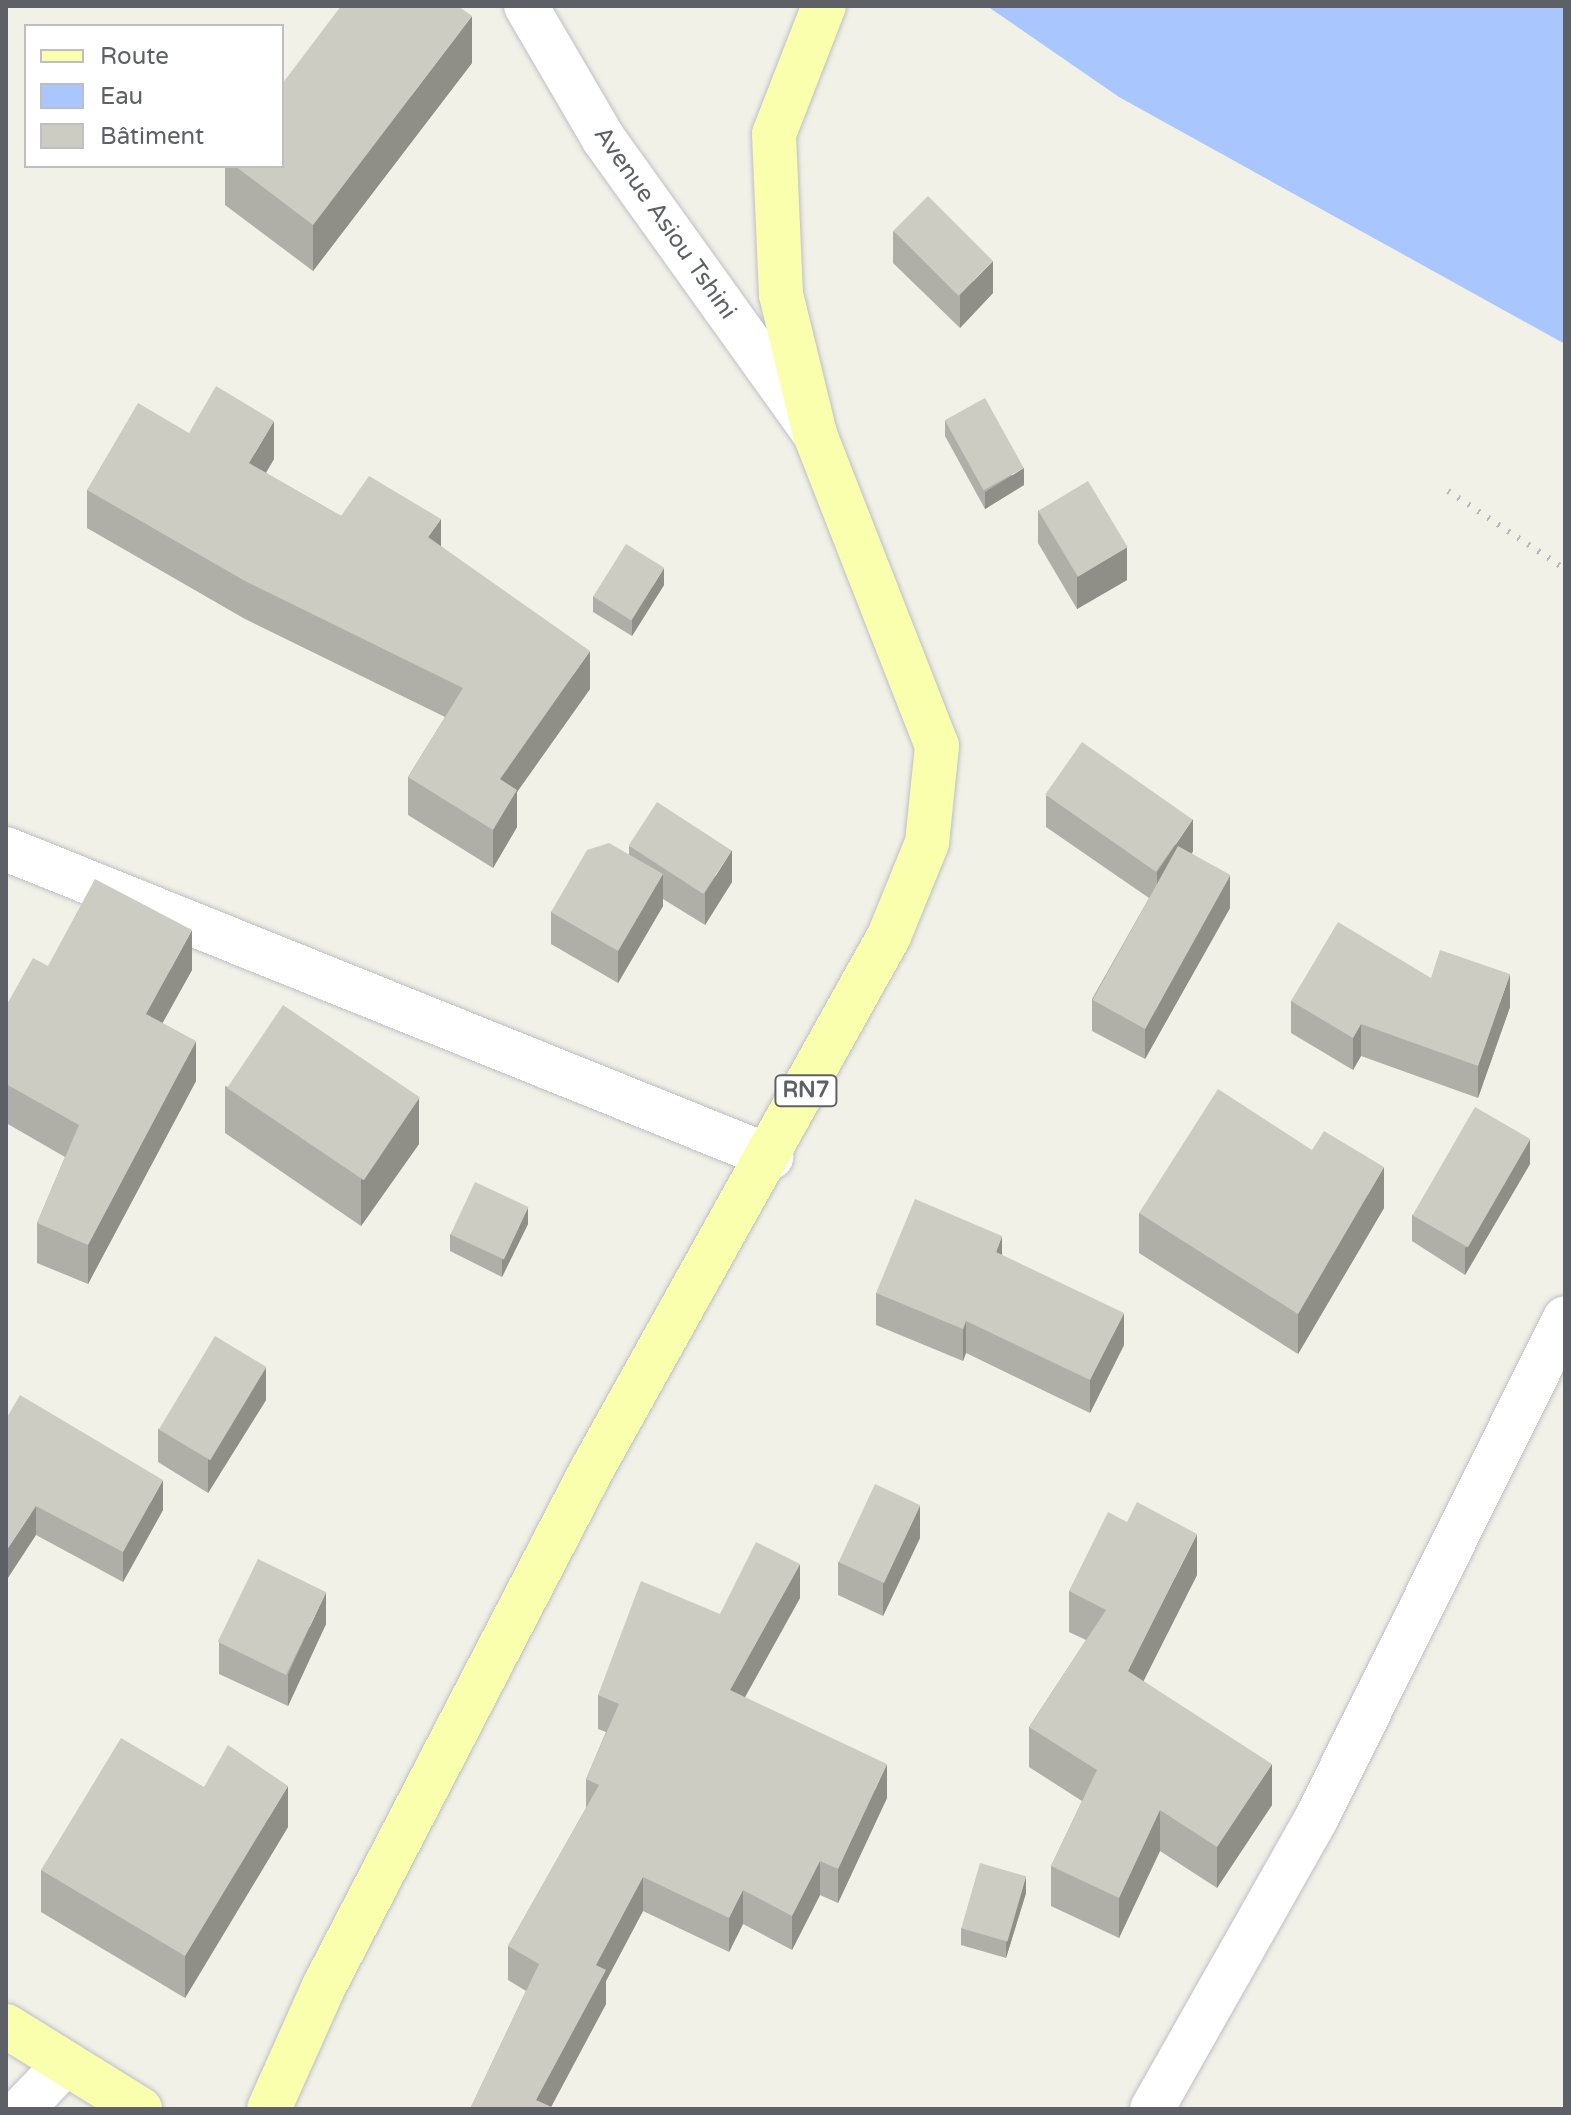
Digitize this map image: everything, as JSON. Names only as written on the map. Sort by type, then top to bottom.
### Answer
[{"type":"main road","name":"RN7","points":[[269,2109],[323,1988],[591,1471],[771,1157],[889,936],[927,843],[937,746],[815,434],[781,295],[774,134],[824,6]]},
{"type":"main road","points":[[6,2026],[64,2065],[140,2109]]},
{"type":"street","name":"Avenue Asiou Tshini","points":[[526,6],[603,138],[815,434]]},
{"type":"street","points":[[6,849],[771,1157]]},
{"type":"street","points":[[1152,2109],[1316,1819],[1565,1318]]},
{"type":"street","points":[[22,2109],[64,2065]]},
{"type":"water","points":[[987,6],[1565,6],[1565,344],[1119,97]]},
{"type":"building","points":[[341,6],[458,6],[472,16],[313,225],[238,168],[284,168],[284,81]]},
{"type":"building","points":[[928,196],[993,261],[958,296],[893,231]]},
{"type":"building","points":[[216,386],[274,421],[249,463],[341,516],[369,476],[441,519],[428,537],[590,651],[500,779],[517,790],[493,830],[408,777],[463,688],[245,581],[87,490],[138,403],[189,433]]},
{"type":"building","points":[[985,398],[1024,468],[984,490],[945,420]]},
{"type":"building","points":[[1088,481],[1128,547],[1078,577],[1038,511]]},
{"type":"building","points":[[626,544],[664,568],[631,620],[593,597]]},
{"type":"building","points":[[1082,742],[1193,819],[1156,872],[1045,794]]},
{"type":"building","points":[[657,802],[732,850],[703,894],[629,846]]},
{"type":"building","points":[[609,843],[663,874],[618,951],[551,912],[587,850]]},
{"type":"building","points":[[1178,846],[1230,875],[1145,1029],[1093,1000]]},
{"type":"building","points":[[95,879],[192,930],[146,1014],[196,1041],[88,1245],[37,1223],[79,1125],[6,1084],[6,1006],[33,958],[48,966]]},
{"type":"building","points":[[1338,922],[1431,978],[1440,950],[1510,974],[1478,1066],[1361,1024],[1353,1038],[1291,1001]]},
{"type":"building","points":[[283,1005],[420,1097],[364,1180],[227,1088]]},
{"type":"building","points":[[1218,1089],[1312,1150],[1324,1131],[1384,1167],[1298,1314],[1139,1213]]},
{"type":"building","points":[[1475,1107],[1530,1139],[1468,1247],[1412,1215]]},
{"type":"building","points":[[475,1182],[528,1207],[504,1260],[450,1235]]},
{"type":"building","points":[[915,1199],[1002,1236],[996,1252],[1124,1313],[1090,1380],[966,1321],[963,1329],[876,1293]]},
{"type":"building","points":[[215,1336],[266,1367],[210,1460],[159,1429]]},
{"type":"building","points":[[20,1395],[163,1480],[123,1552],[36,1506],[6,1551],[6,1419]]},
{"type":"building","points":[[875,1484],[920,1505],[884,1583],[839,1562]]},
{"type":"building","points":[[1137,1502],[1197,1534],[1128,1671],[1272,1764],[1217,1847],[1160,1810],[1119,1898],[1051,1866],[1097,1770],[1029,1727],[1106,1610],[1069,1591],[1108,1512],[1127,1522]]},
{"type":"building","points":[[756,1542],[800,1564],[730,1690],[887,1764],[838,1869],[820,1861],[792,1916],[743,1890],[729,1918],[643,1877],[596,1965],[606,1970],[536,2100],[556,2109],[470,2109],[539,1964],[508,1946],[599,1785],[586,1779],[619,1704],[598,1695],[641,1581],[720,1614]]},
{"type":"building","points":[[258,1559],[326,1592],[286,1675],[218,1642]]},
{"type":"building","points":[[121,1738],[204,1787],[228,1745],[288,1786],[185,1956],[41,1870]]},
{"type":"building","points":[[980,1863],[1026,1876],[1007,1942],[961,1928]]},
{"type":"railway","points":[[1448,491],[1565,569]]}]
